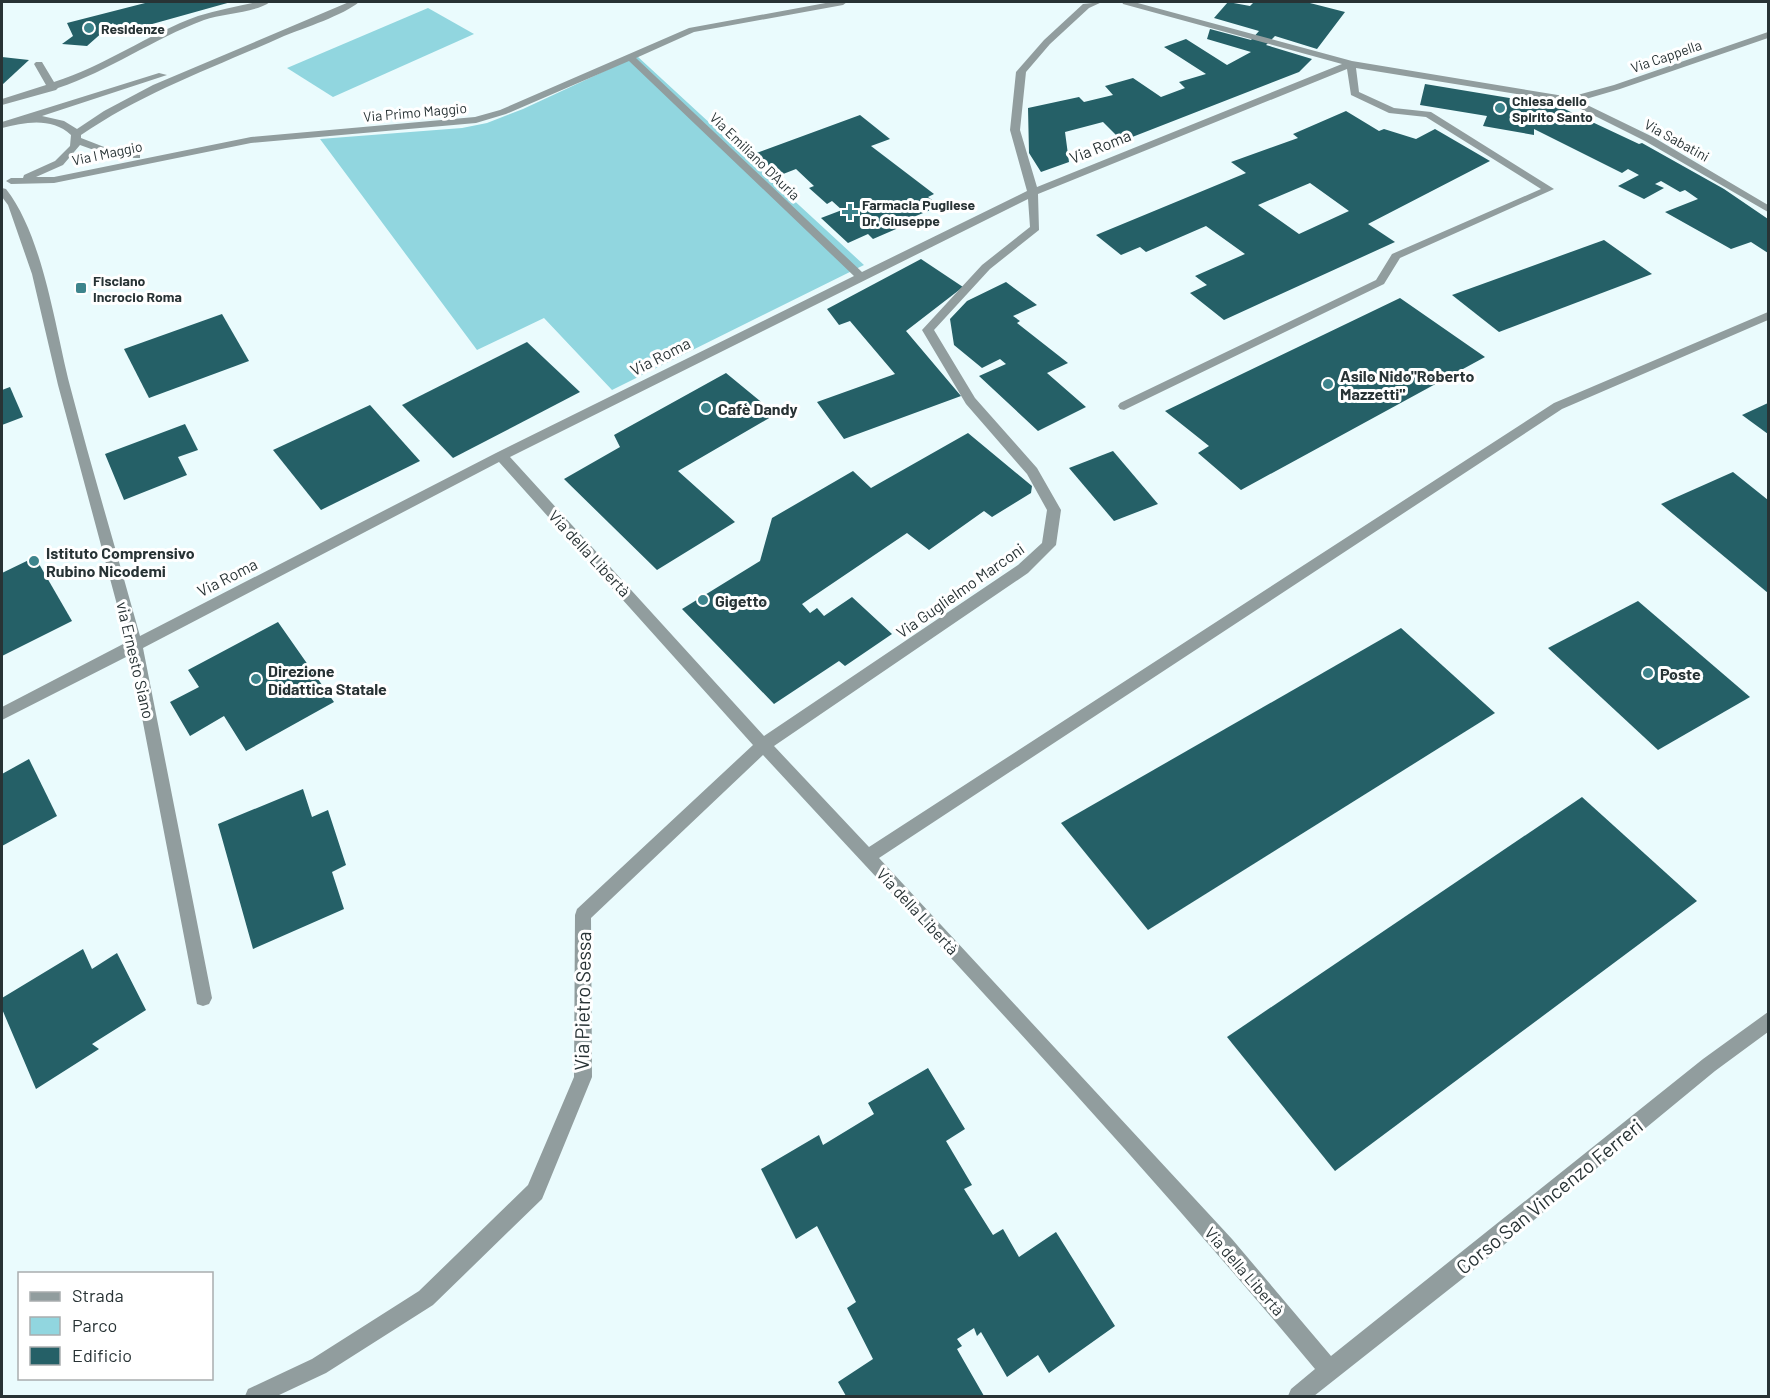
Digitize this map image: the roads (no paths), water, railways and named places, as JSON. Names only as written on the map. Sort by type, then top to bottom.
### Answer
[{"type":"street","points":[[2,102],[53,88],[84,76],[157,38],[202,18],[266,2]]},
{"type":"street","points":[[6,182],[28,177],[59,163],[75,147],[76,137],[107,112],[156,87],[355,2]]},
{"type":"street","name":"Via Primo Maggio","points":[[160,157],[252,140],[476,120],[503,112],[692,30],[843,2]]},
{"type":"street","points":[[1033,192],[1015,130],[1021,72],[1086,6],[1098,2]]},
{"type":"street","points":[[1126,2],[1351,64],[1570,100]]},
{"type":"street","name":"Via Cappella","points":[[1570,100],[1617,87],[1768,35]]},
{"type":"street","points":[[2,125],[225,57]]},
{"type":"street","name":"Via Emiliano D'Auria","points":[[630,57],[860,276]]},
{"type":"street","points":[[39,64],[53,88]]},
{"type":"street","points":[[1124,406],[1380,282],[1395,256],[1549,189],[1428,114],[1392,111],[1354,93],[1351,64]]},
{"type":"street","name":"Via Roma","points":[[2,714],[501,456],[1033,192],[1351,64]]},
{"type":"street","name":"Via Sabatini","points":[[1570,100],[1649,139],[1768,209]]},
{"type":"street","name":"Via I Maggio","points":[[18,121],[47,119],[69,126],[76,137],[116,155],[160,157]]},
{"type":"street","name":"Via I Maggio","points":[[6,182],[54,180],[160,157]]},
{"type":"street","name":"via Ernesto Siano","points":[[2,191],[13,205],[38,274],[64,385],[135,644],[203,998]]},
{"type":"street","name":"Via Guglielmo Marconi","points":[[763,745],[1023,569],[1048,545],[1054,510],[1032,471],[970,401],[928,330],[986,267],[1035,228],[1033,192]]},
{"type":"street","points":[[867,857],[1558,406],[1768,316]]},
{"type":"street","name":"Via della Libertà","points":[[501,456],[763,745],[1225,1246],[1330,1371]]},
{"type":"street","name":"Via Pietro Sessa","points":[[255,1396],[319,1366],[426,1298],[535,1192],[583,1077],[583,915],[763,745]]},
{"type":"street","name":"Corso San Vincenzo Ferreri","points":[[1298,1396],[1464,1265],[1709,1065],[1768,1021]]},
{"type":"place","name":"Residenze","points":[[89,28]]},
{"type":"place","name":"Chiesa dello Spirito Santo","points":[[1500,108]]},
{"type":"place","name":"Farmacia Pugliese Dr. Giuseppe","points":[[850,212]]},
{"type":"place","name":"Fisciano Incrocio Roma","points":[[81,288]]},
{"type":"place","name":"Asilo Nido\"Roberto Mazzetti\"","points":[[1328,384]]},
{"type":"place","name":"Cafè Dandy","points":[[706,408]]},
{"type":"place","name":"Istituto Comprensivo Rubino Nicodemi","points":[[34,561]]},
{"type":"place","name":"Gigetto","points":[[703,600]]},
{"type":"place","name":"Poste","points":[[1648,673]]},
{"type":"place","name":"Direzione Didattica Statale","points":[[256,679]]}]
